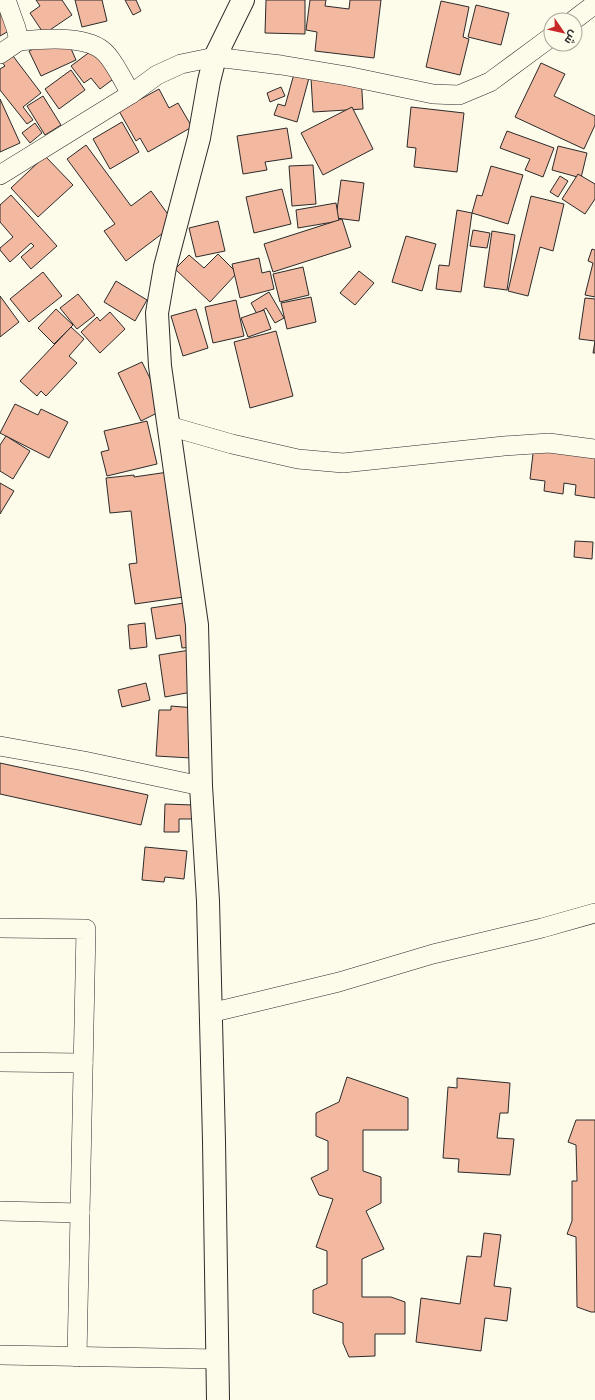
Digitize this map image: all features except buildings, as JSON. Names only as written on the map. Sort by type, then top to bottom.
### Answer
[{"type":"street","points":[[6,0],[19,40]]},
{"type":"street","points":[[218,1400],[208,901],[201,786],[197,624],[160,366],[157,313],[165,267],[199,138],[209,81],[215,57],[243,0]]},
{"type":"street","points":[[0,54],[19,40],[62,39],[95,46],[102,50],[108,57],[131,94]]},
{"type":"street","points":[[0,175],[131,94],[157,75],[181,64],[215,57],[281,65],[347,76],[433,94],[459,95],[490,82],[543,43]]},
{"type":"street","points":[[169,426],[232,444],[298,460],[343,463],[504,446],[549,443],[595,449]]},
{"type":"street","points":[[0,746],[201,786]]},
{"type":"street","points":[[210,1013],[339,982],[433,954],[542,928],[595,913]]},
{"type":"street","points":[[0,928],[86,929],[77,1357]]},
{"type":"street","points":[[0,1062],[83,1063]]},
{"type":"street","points":[[0,1211],[80,1212]]},
{"type":"street","points":[[0,1355],[218,1359]]}]
